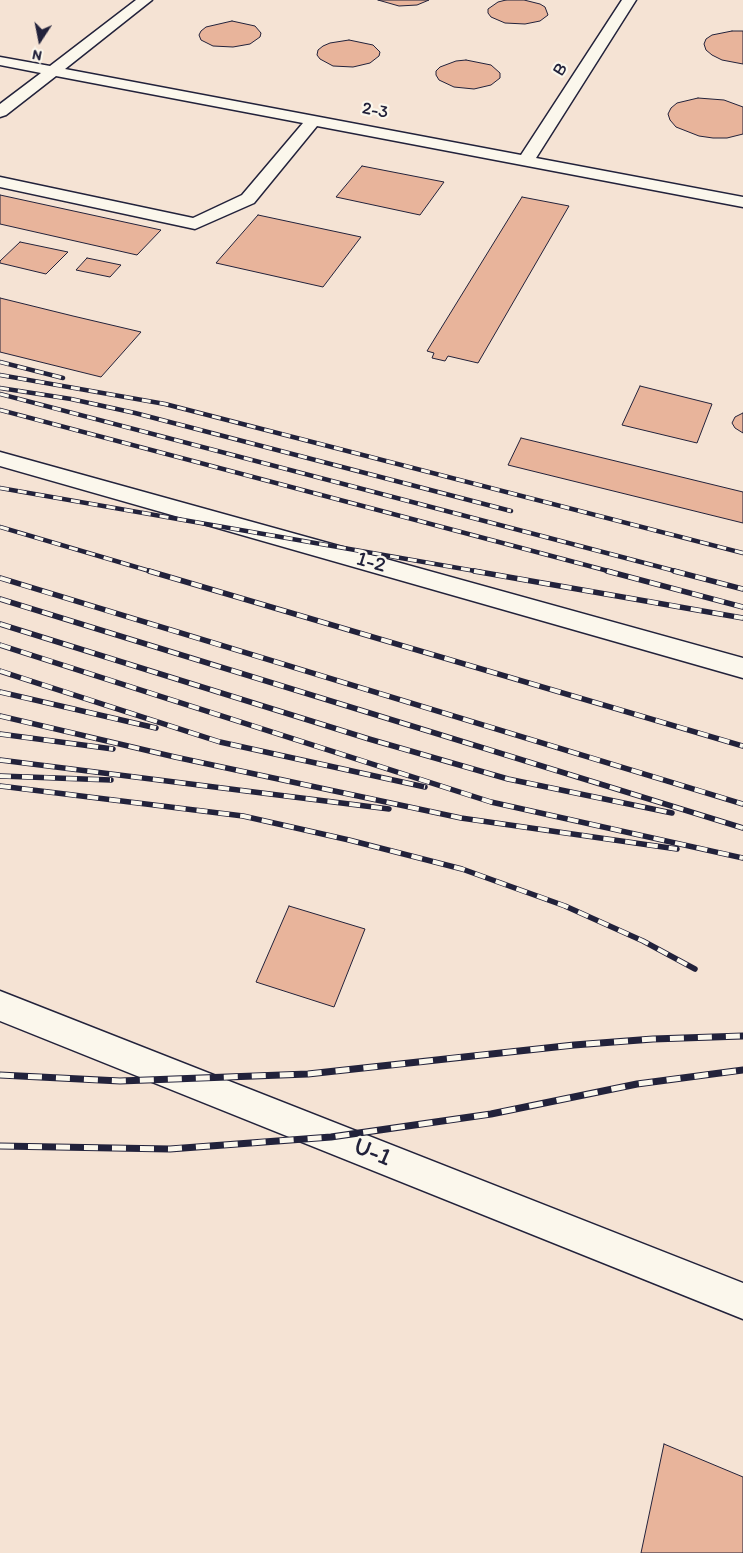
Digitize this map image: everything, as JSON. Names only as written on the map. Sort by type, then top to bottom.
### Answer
[{"type":"lane","points":[[0,112],[145,0]]},
{"type":"lane","name":"B","points":[[526,160],[628,0]]},
{"type":"lane","name":"2-3","points":[[0,60],[743,202]]},
{"type":"lane","points":[[0,182],[195,224],[248,199],[314,120]]},
{"type":"lane","name":"1-2","points":[[0,459],[743,668]]},
{"type":"lane","name":"U-1","points":[[0,1006],[743,1301]]},
{"type":"shaded area","points":[[0,0],[743,0],[743,1553],[0,1553]]},
{"type":"building","points":[[378,0],[429,0],[417,5],[399,6]]},
{"type":"building","points":[[524,0],[540,4],[545,7],[548,15],[540,21],[525,24],[505,23],[491,17],[488,9],[498,2]]},
{"type":"building","points":[[232,21],[255,26],[261,33],[260,37],[250,44],[233,47],[213,46],[201,40],[199,35],[206,27]]},
{"type":"building","points":[[743,31],[743,64],[722,60],[712,55],[706,50],[704,44],[706,39],[712,35]]},
{"type":"building","points":[[349,40],[373,45],[380,52],[379,56],[370,63],[353,67],[333,66],[320,59],[317,55],[318,50],[323,46]]},
{"type":"building","points":[[466,60],[491,65],[500,73],[500,78],[491,85],[474,89],[454,87],[439,80],[436,71],[440,67],[456,61]]},
{"type":"building","points":[[698,98],[724,100],[743,107],[743,134],[727,138],[713,138],[699,136],[676,127],[668,114],[671,108],[677,103]]},
{"type":"building","points":[[362,166],[444,182],[420,215],[336,197]]},
{"type":"building","points":[[0,195],[161,230],[137,255],[0,224]]},
{"type":"building","points":[[522,197],[569,206],[478,363],[448,356],[445,361],[432,358],[434,353],[427,351]]},
{"type":"building","points":[[258,215],[361,237],[323,287],[216,263]]},
{"type":"building","points":[[20,242],[68,252],[46,274],[0,263]]},
{"type":"building","points":[[87,258],[121,265],[110,277],[76,270]]},
{"type":"building","points":[[0,298],[141,332],[101,377],[0,352]]},
{"type":"building","points":[[640,386],[712,404],[697,443],[622,425]]},
{"type":"building","points":[[743,413],[743,433],[735,428],[732,423],[735,417]]},
{"type":"building","points":[[521,438],[743,492],[743,523],[508,465]]},
{"type":"building","points":[[289,906],[365,929],[334,1007],[256,982]]},
{"type":"building","points":[[664,1444],[743,1477],[743,1553],[641,1553]]},
{"type":"railway","points":[[0,362],[63,378]]},
{"type":"railway","points":[[0,375],[165,404],[743,553]]},
{"type":"railway","points":[[0,388],[71,399],[135,413],[511,511]]},
{"type":"railway","points":[[0,394],[679,572]]},
{"type":"railway","points":[[0,410],[612,572]]},
{"type":"railway","points":[[0,488],[481,572]]},
{"type":"railway","points":[[0,527],[153,572]]},
{"type":"railway","points":[[149,571],[743,746]]},
{"type":"railway","points":[[474,571],[743,618]]},
{"type":"railway","points":[[607,571],[743,607]]},
{"type":"railway","points":[[674,571],[743,589]]},
{"type":"railway","points":[[0,578],[743,804]]},
{"type":"railway","points":[[0,599],[743,828]]},
{"type":"railway","points":[[0,624],[369,739],[508,779],[672,813]]},
{"type":"railway","points":[[0,645],[491,802],[743,858]]},
{"type":"railway","points":[[0,671],[220,742],[425,787]]},
{"type":"railway","points":[[0,692],[156,728]]},
{"type":"railway","points":[[0,716],[175,757],[461,818],[677,849]]},
{"type":"railway","points":[[0,734],[113,749]]},
{"type":"railway","points":[[0,760],[389,809]]},
{"type":"railway","points":[[0,776],[111,780]]},
{"type":"railway","points":[[0,786],[243,816],[349,840],[462,869],[565,906],[643,941],[695,969]]},
{"type":"railway","points":[[0,1075],[120,1081],[308,1074],[574,1045],[653,1039],[743,1036]]},
{"type":"railway","points":[[0,1146],[170,1149],[331,1137],[491,1114],[637,1084],[743,1070]]}]
